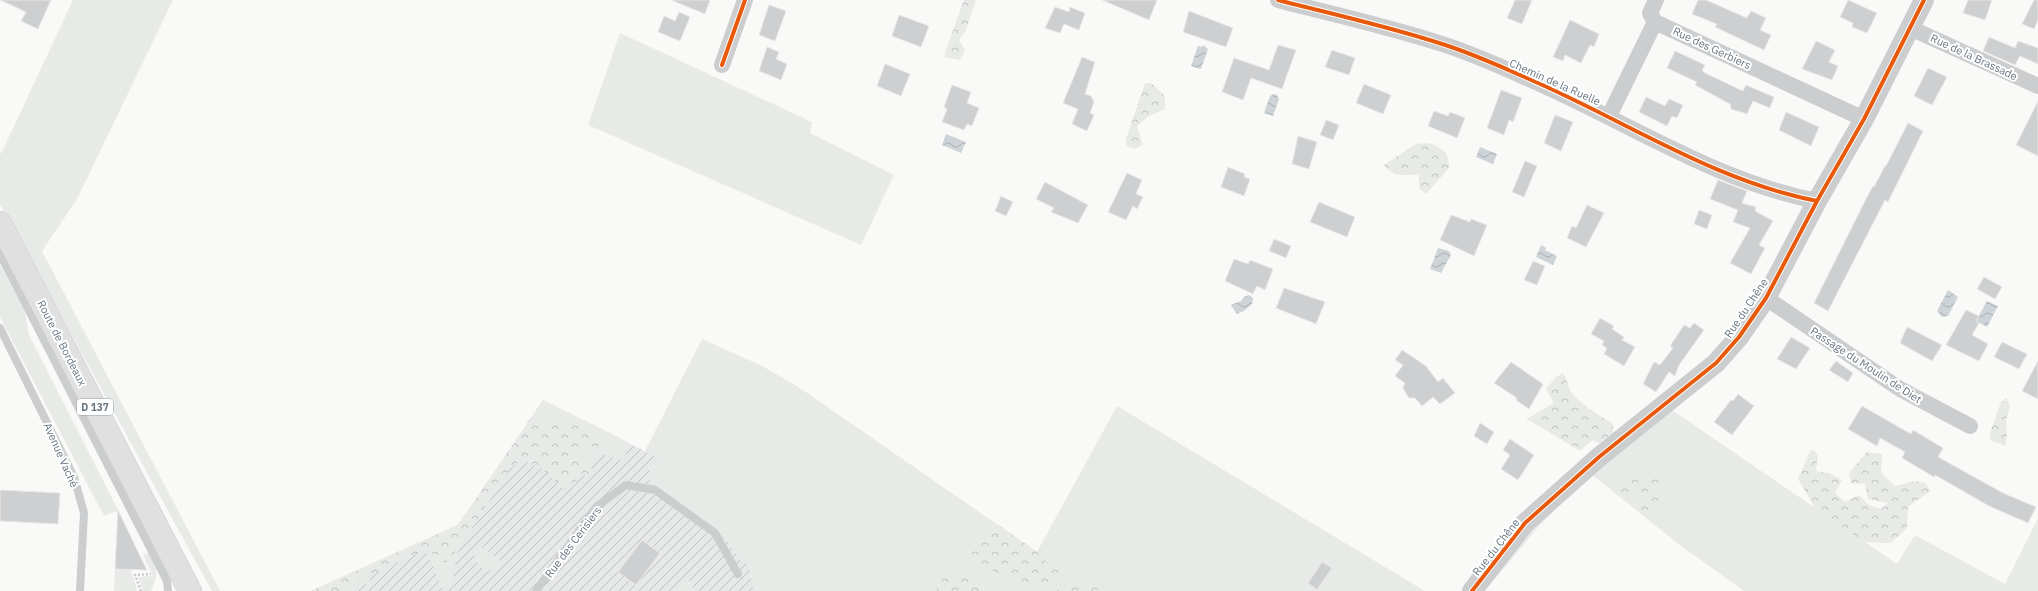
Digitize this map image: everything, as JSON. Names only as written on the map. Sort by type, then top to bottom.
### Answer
[{"type":"main road","name":"Route de Bordeaux","points":[[0,223],[190,591]]},
{"type":"street","points":[[722,66],[745,0]]},
{"type":"street","name":"Chemin de la Ruelle","points":[[1278,0],[1347,16],[1440,43],[1528,78],[1609,116],[1706,166],[1786,195],[1817,201]]},
{"type":"street","points":[[1609,116],[1655,22],[1650,13],[1656,0]]},
{"type":"street","name":"Rue du Chêne","points":[[1472,591],[1525,523],[1599,458],[1716,363],[1739,337],[1766,298],[1817,201],[1864,119],[1924,0]]},
{"type":"street","name":"Rue des Gerbiers","points":[[1655,22],[1864,119]]},
{"type":"street","name":"Rue de la Brassade","points":[[1910,28],[2038,86]]},
{"type":"street","name":"Passage du Moulin de Diet","points":[[1766,298],[1900,389],[1970,426]]},
{"type":"lane","points":[[0,254],[167,581],[168,591]]},
{"type":"lane","name":"Avenue Vaché","points":[[0,328],[4,341],[74,477],[84,513],[80,591]]},
{"type":"lane","name":"Rue des Cerisiers","points":[[536,591],[596,507],[626,485],[655,490],[715,533],[738,574]]},
{"type":"path","points":[[141,591],[136,575],[151,575],[148,568]]},
{"type":"shaded area","points":[[543,400],[736,497],[754,591],[311,591],[458,525]]},
{"type":"green space","points":[[73,0],[173,0],[77,199],[42,251],[220,591],[212,591],[0,204],[0,152],[1,154]]},
{"type":"green space","points":[[964,0],[976,0],[966,30],[959,40],[965,50],[960,60],[945,57],[945,52]]},
{"type":"green space","points":[[620,33],[812,122],[810,133],[894,175],[861,245],[588,125]]},
{"type":"green space","points":[[1145,83],[1151,83],[1165,96],[1165,109],[1149,116],[1137,126],[1143,145],[1134,149],[1126,145],[1126,139]]},
{"type":"green space","points":[[1428,143],[1444,151],[1448,158],[1449,168],[1426,194],[1419,188],[1419,174],[1396,174],[1384,165],[1416,144]]},
{"type":"green space","points":[[0,264],[25,312],[29,335],[123,520],[121,521],[116,511],[104,516],[0,317]]},
{"type":"green space","points":[[702,339],[762,366],[797,386],[1037,552],[1117,406],[1425,591],[987,591],[959,574],[943,579],[935,591],[754,591],[750,567],[740,560],[726,539],[649,480],[649,466],[661,459],[645,451]]},
{"type":"green space","points":[[1563,373],[1572,393],[1576,398],[1613,424],[1613,433],[1599,443],[1592,440],[1580,451],[1527,419],[1554,403],[1546,389],[1556,377]]},
{"type":"green space","points":[[2006,399],[2010,405],[2006,421],[2007,436],[2005,446],[1990,440],[1990,433],[2001,402]]},
{"type":"green space","points":[[543,400],[628,442],[628,449],[623,460],[597,453],[592,466],[577,457],[575,447],[609,445],[546,421],[528,423]]},
{"type":"green space","points":[[1672,410],[1897,564],[1915,535],[2005,584],[2038,518],[2038,591],[1744,591],[1681,546],[1590,473],[1541,524],[1485,591],[1477,591],[1535,522],[1590,472]]},
{"type":"green space","points":[[571,421],[594,432],[610,446],[575,447],[577,457],[592,466],[591,474],[585,475],[564,489],[539,466],[521,460],[509,470],[462,544],[446,563],[425,549],[338,591],[311,591],[458,525],[528,423]]},
{"type":"green space","points":[[1811,449],[1818,454],[1816,471],[1832,474],[1842,480],[1835,493],[1845,502],[1859,495],[1869,505],[1881,509],[1888,503],[1868,499],[1865,484],[1851,483],[1849,473],[1867,452],[1882,454],[1881,473],[1895,486],[1916,481],[1926,483],[1930,491],[1908,507],[1907,528],[1891,543],[1864,542],[1815,508],[1798,479]]},
{"type":"green space","points":[[1637,469],[1641,474],[1637,486],[1633,492],[1622,498],[1618,495],[1620,488],[1628,477]]},
{"type":"green space","points":[[1654,475],[1661,480],[1661,498],[1656,513],[1647,519],[1639,512],[1638,492]]},
{"type":"green space","points":[[999,525],[1037,552],[1047,563],[1064,574],[1063,578],[1031,587],[977,564],[972,556],[973,542]]},
{"type":"green space","points":[[479,545],[504,563],[495,571],[482,568],[477,563],[474,555]]},
{"type":"green space","points":[[425,549],[446,563],[458,549],[452,584],[442,588]]},
{"type":"green space","points":[[150,552],[156,567],[156,576],[151,591],[143,591],[138,577],[153,576],[143,555]]},
{"type":"green space","points":[[115,569],[131,570],[137,591],[114,591]]},
{"type":"green space","points":[[959,574],[987,591],[935,591],[943,579]]},
{"type":"green space","points":[[686,576],[695,591],[674,591]]},
{"type":"green space","points":[[368,577],[370,582],[352,591],[338,591]]},
{"type":"green space","points":[[1085,583],[1098,588],[1097,591],[1053,591]]},
{"type":"water","points":[[1203,45],[1208,49],[1201,69],[1191,66],[1198,46],[1202,47]]},
{"type":"water","points":[[1274,94],[1277,95],[1279,99],[1273,116],[1264,113],[1270,96]]},
{"type":"water","points":[[946,134],[966,142],[961,153],[942,145]]},
{"type":"water","points":[[1480,147],[1497,154],[1493,164],[1476,157]]},
{"type":"water","points":[[1541,245],[1546,248],[1545,250],[1557,256],[1553,265],[1536,257]]},
{"type":"water","points":[[1438,248],[1449,251],[1451,255],[1441,273],[1430,269]]},
{"type":"water","points":[[1948,290],[1958,297],[1948,316],[1942,317],[1937,311]]},
{"type":"water","points":[[1249,295],[1253,298],[1252,304],[1244,311],[1237,314],[1231,305],[1241,301],[1244,297]]},
{"type":"water","points":[[1987,301],[1998,306],[1987,327],[1976,321]]},
{"type":"building","points":[[0,0],[51,0],[38,29],[21,21],[26,12]]},
{"type":"building","points":[[671,0],[710,0],[705,14]]},
{"type":"building","points":[[1102,0],[1157,0],[1149,20]]},
{"type":"building","points":[[1515,0],[1532,0],[1522,24],[1507,18]]},
{"type":"building","points":[[1698,0],[1706,0],[1747,18],[1751,11],[1766,18],[1760,30],[1771,35],[1764,50],[1715,27],[1717,24],[1692,14]]},
{"type":"building","points":[[1848,0],[1877,13],[1867,33],[1852,27],[1853,23],[1840,17]]},
{"type":"building","points":[[1968,0],[1992,0],[1985,20],[1963,13]]},
{"type":"building","points":[[2034,0],[2038,0],[2038,20],[2034,29],[2022,24]]},
{"type":"building","points":[[769,5],[786,11],[775,41],[759,35]]},
{"type":"building","points":[[1055,7],[1069,12],[1070,7],[1085,13],[1079,30],[1064,24],[1060,33],[1045,28]]},
{"type":"building","points":[[1189,11],[1233,28],[1226,47],[1183,32]]},
{"type":"building","points":[[679,12],[690,17],[680,41],[658,32],[664,16],[675,21]]},
{"type":"building","points":[[899,15],[929,26],[921,47],[892,36]]},
{"type":"building","points":[[1570,20],[1599,34],[1594,47],[1590,45],[1581,63],[1565,55],[1563,61],[1553,57]]},
{"type":"building","points":[[1989,37],[2015,48],[2018,41],[2038,48],[2038,64],[2020,56],[2015,65],[1983,51]]},
{"type":"building","points":[[1816,41],[1835,50],[1829,62],[1838,66],[1832,80],[1802,69]]},
{"type":"building","points":[[1278,45],[1296,50],[1282,89],[1251,78],[1243,100],[1222,92],[1234,58],[1269,70]]},
{"type":"building","points":[[767,47],[779,52],[776,59],[787,64],[781,80],[759,71]]},
{"type":"building","points":[[1332,50],[1355,58],[1349,75],[1325,67]]},
{"type":"building","points":[[1675,51],[1705,65],[1702,71],[1743,91],[1746,85],[1774,97],[1770,108],[1753,101],[1747,114],[1731,109],[1730,104],[1695,85],[1697,82],[1667,68]]},
{"type":"building","points":[[1082,57],[1095,62],[1085,94],[1091,96],[1094,102],[1090,113],[1094,115],[1087,131],[1072,124],[1078,109],[1063,103]]},
{"type":"building","points":[[885,64],[910,74],[901,96],[877,86]]},
{"type":"building","points":[[1928,68],[1947,77],[1932,105],[1914,96]]},
{"type":"building","points":[[1364,84],[1391,95],[1383,114],[1356,103]]},
{"type":"building","points":[[952,85],[971,92],[967,103],[979,108],[972,126],[967,124],[964,130],[942,122],[947,109],[944,107]]},
{"type":"building","points":[[1501,90],[1522,98],[1513,122],[1509,120],[1504,135],[1487,128]]},
{"type":"building","points":[[1646,97],[1665,106],[1669,99],[1683,105],[1677,118],[1672,116],[1667,126],[1639,112]]},
{"type":"building","points":[[2038,101],[2038,156],[2016,145]]},
{"type":"building","points":[[1434,111],[1448,116],[1450,112],[1465,118],[1457,138],[1428,126]]},
{"type":"building","points":[[1786,112],[1819,127],[1811,146],[1779,130]]},
{"type":"building","points":[[1555,115],[1573,122],[1561,151],[1544,143]]},
{"type":"building","points":[[1326,120],[1339,125],[1333,140],[1320,135]]},
{"type":"building","points":[[1908,123],[1923,131],[1888,202],[1885,200],[1828,311],[1814,303],[1867,197],[1886,166]]},
{"type":"building","points":[[1298,136],[1317,142],[1309,169],[1292,164]]},
{"type":"building","points":[[1525,161],[1537,166],[1524,197],[1512,192]]},
{"type":"building","points":[[1228,167],[1245,174],[1244,177],[1250,179],[1244,196],[1221,187]]},
{"type":"building","points":[[1127,173],[1142,180],[1136,194],[1143,197],[1137,209],[1133,206],[1126,220],[1108,212]]},
{"type":"building","points":[[1718,180],[1747,191],[1742,203],[1756,207],[1755,211],[1773,221],[1759,245],[1765,248],[1751,274],[1730,263],[1750,228],[1733,222],[1738,210],[1710,199]]},
{"type":"building","points":[[1045,182],[1088,205],[1078,223],[1051,212],[1054,208],[1036,199]]},
{"type":"building","points":[[1001,196],[1013,202],[1006,216],[995,211]]},
{"type":"building","points":[[1319,202],[1355,217],[1347,237],[1310,222]]},
{"type":"building","points":[[1587,205],[1604,213],[1586,247],[1567,238],[1572,226],[1576,228]]},
{"type":"building","points":[[1699,210],[1712,215],[1707,229],[1694,224]]},
{"type":"building","points":[[1451,215],[1470,222],[1471,219],[1487,225],[1474,256],[1440,240]]},
{"type":"building","points":[[1274,239],[1291,246],[1286,258],[1269,251]]},
{"type":"building","points":[[1234,259],[1248,264],[1250,260],[1273,269],[1265,290],[1257,286],[1253,294],[1225,281]]},
{"type":"building","points":[[1533,261],[1545,266],[1537,285],[1524,280]]},
{"type":"building","points":[[1984,277],[2002,287],[1995,299],[1977,289]]},
{"type":"building","points":[[1284,288],[1325,302],[1316,324],[1276,308]]},
{"type":"building","points":[[1966,310],[1979,316],[1976,321],[1979,323],[1972,335],[1988,344],[1979,361],[1946,345]]},
{"type":"building","points":[[1600,318],[1614,326],[1612,329],[1624,337],[1622,340],[1635,347],[1624,366],[1604,354],[1607,348],[1602,345],[1604,341],[1591,334]]},
{"type":"building","points":[[1694,323],[1704,330],[1679,365],[1675,376],[1669,372],[1656,392],[1643,384],[1654,362],[1660,365],[1673,348],[1670,346],[1684,325],[1690,328]]},
{"type":"building","points":[[1907,327],[1942,345],[1932,361],[1900,343]]},
{"type":"building","points":[[1791,337],[1810,348],[1796,369],[1777,359]]},
{"type":"building","points":[[2002,342],[2027,354],[2019,369],[1994,357]]},
{"type":"building","points":[[1402,350],[1426,366],[1438,382],[1443,378],[1455,393],[1440,404],[1433,397],[1422,406],[1415,398],[1409,398],[1403,388],[1405,383],[1395,376],[1403,365],[1395,360]]},
{"type":"building","points":[[1836,361],[1853,373],[1848,382],[1829,370]]},
{"type":"building","points":[[2038,361],[2038,399],[2022,391]]},
{"type":"building","points":[[1511,362],[1543,384],[1529,409],[1516,400],[1517,398],[1494,383]]},
{"type":"building","points":[[1738,394],[1754,406],[1732,435],[1714,422],[1731,400],[1733,401]]},
{"type":"building","points":[[1862,406],[1911,434],[1913,430],[1943,448],[1938,457],[2003,493],[2036,507],[2028,523],[1989,506],[1935,475],[1934,477],[1902,458],[1905,452],[1880,438],[1877,446],[1848,429]]},
{"type":"building","points":[[1480,423],[1494,432],[1487,444],[1474,436]]},
{"type":"building","points":[[1510,439],[1534,455],[1518,480],[1501,469],[1510,455],[1503,450]]},
{"type":"building","points":[[0,490],[60,493],[58,524],[0,521]]},
{"type":"building","points":[[118,510],[140,556],[147,570],[115,569]]},
{"type":"building","points":[[642,540],[660,553],[636,585],[618,572]]},
{"type":"building","points":[[1322,562],[1332,568],[1317,590],[1308,583]]},
{"type":"cycle path","points":[[722,65],[745,0]]},
{"type":"cycle path","points":[[1278,0],[1399,31],[1462,51],[1496,64],[1564,95],[1670,148],[1706,164],[1779,192],[1817,201]]},
{"type":"cycle path","points":[[1472,591],[1525,523],[1599,457],[1716,363],[1739,337],[1766,298],[1817,201],[1864,119],[1924,0]]}]
